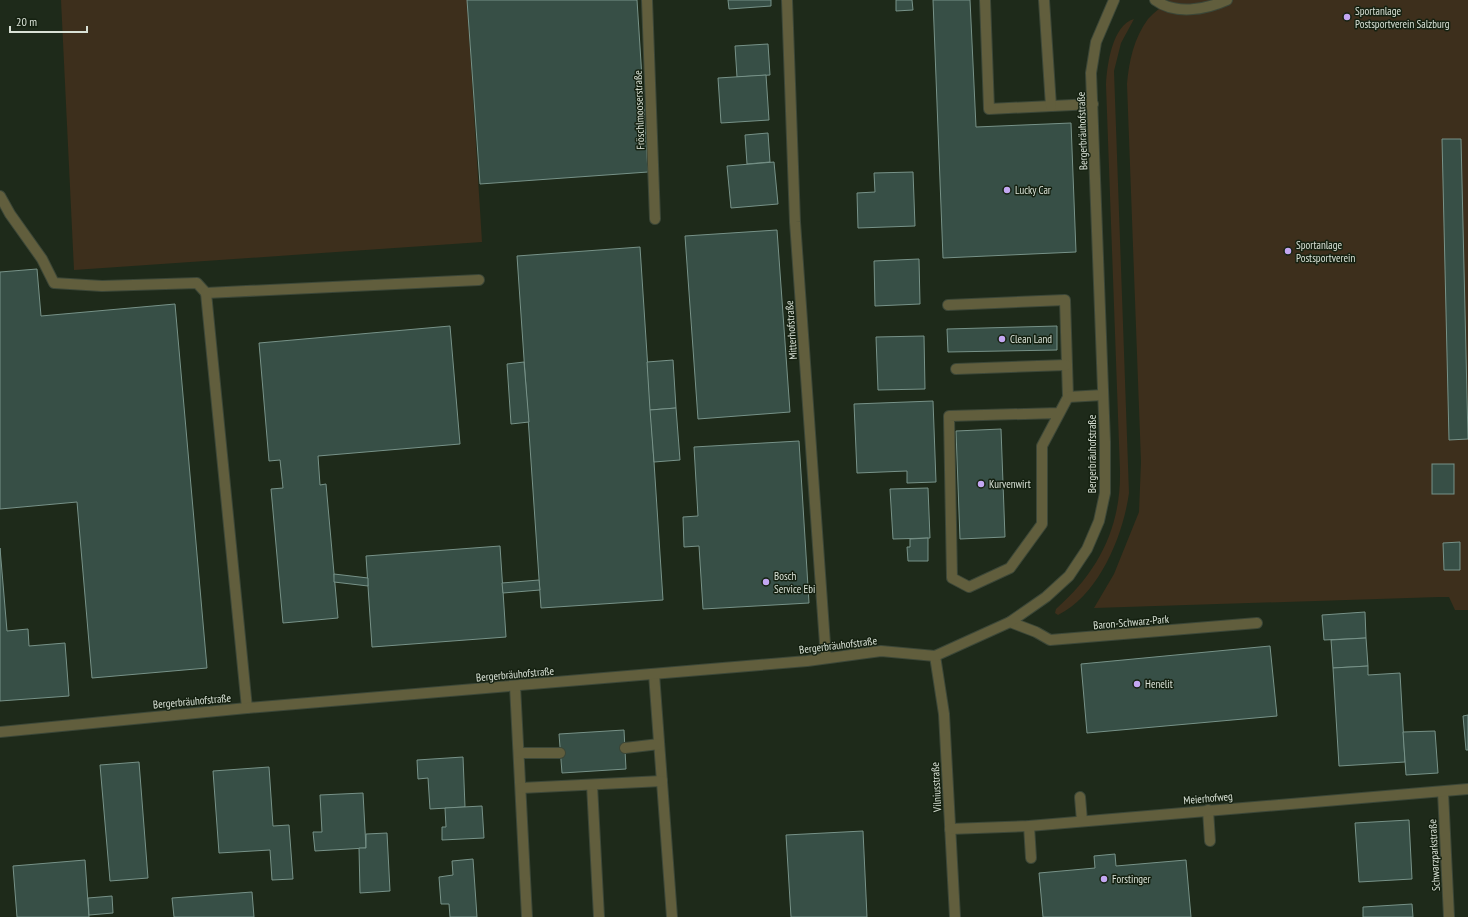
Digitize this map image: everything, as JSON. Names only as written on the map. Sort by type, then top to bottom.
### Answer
[{"type":"street","name":"Fröschlmooserstraße","points":[[647,0],[655,219]]},
{"type":"street","name":"Mitterhofstraße","points":[[787,0],[795,222],[826,658]]},
{"type":"street","points":[[985,0],[989,109],[1093,104]]},
{"type":"street","points":[[1044,0],[1051,106]]},
{"type":"street","name":"Bergerbräuhofstraße","points":[[0,732],[247,708],[654,674],[826,658],[882,651],[935,656],[1010,622],[1046,597],[1069,576],[1087,549],[1099,521],[1105,493],[1103,395],[1091,73],[1096,42],[1114,0]]},
{"type":"street","points":[[1155,0],[1165,7],[1182,10],[1209,7],[1227,0]]},
{"type":"street","points":[[0,196],[10,214],[42,259],[54,283],[102,286],[197,283],[206,293],[247,708]]},
{"type":"street","points":[[206,293],[480,280]]},
{"type":"street","points":[[948,305],[1064,300],[1068,397],[1042,446],[1042,524],[1010,568],[968,588],[952,578],[949,416],[1059,413]]},
{"type":"street","points":[[956,369],[1066,365]]},
{"type":"street","points":[[1068,397],[1103,395]]},
{"type":"street","name":"Baron-Schwarz-Park","points":[[1010,622],[1036,632],[1050,640],[1257,623]]},
{"type":"street","name":"Vilniusstraße","points":[[935,656],[944,714],[956,917]]},
{"type":"street","points":[[654,674],[672,917]]},
{"type":"street","points":[[515,686],[527,917]]},
{"type":"street","points":[[625,748],[659,744]]},
{"type":"street","points":[[519,753],[560,753]]},
{"type":"street","points":[[521,788],[662,781]]},
{"type":"street","points":[[592,785],[599,917]]},
{"type":"street","name":"Meierhofweg","points":[[950,830],[1029,826],[1468,789]]},
{"type":"street","name":"Schwarzparkstraße","points":[[1443,792],[1449,917]]},
{"type":"street","points":[[1080,797],[1082,821]]},
{"type":"street","points":[[1208,810],[1210,841]]},
{"type":"street","points":[[1029,826],[1031,858]]},
{"type":"shaded area","points":[[61,0],[467,0],[482,242],[74,270]]},
{"type":"shaded area","points":[[1169,0],[1468,0],[1468,610],[1455,610],[1449,597],[1094,608],[1114,574],[1139,512],[1141,462],[1127,84],[1131,58],[1143,26],[1153,14]]},
{"type":"shaded area","points":[[1134,19],[1121,43],[1114,71],[1129,493],[1121,527],[1107,563],[1086,594],[1073,606],[1058,615],[1055,613],[1056,609],[1084,580],[1104,548],[1111,530],[1119,492],[1120,471],[1106,85],[1109,57],[1112,47],[1120,29]]},
{"type":"building","points":[[467,0],[637,0],[648,172],[480,184]]},
{"type":"building","points":[[728,0],[771,0],[771,6],[729,9]]},
{"type":"building","points":[[896,0],[912,0],[913,10],[896,11]]},
{"type":"building","name":"Lucky Car","points":[[933,0],[970,0],[976,127],[1071,123],[1076,252],[943,258]]},
{"type":"building","points":[[768,44],[770,75],[737,77],[735,46]]},
{"type":"building","points":[[766,75],[769,120],[721,123],[718,78]]},
{"type":"building","points":[[768,133],[770,162],[747,164],[745,135]]},
{"type":"building","points":[[1442,139],[1461,139],[1468,439],[1449,440]]},
{"type":"building","points":[[774,162],[778,204],[731,208],[727,166]]},
{"type":"building","points":[[913,172],[915,226],[858,228],[857,193],[875,192],[874,173]]},
{"type":"building","points":[[777,230],[790,412],[698,419],[685,236]]},
{"type":"building","points":[[640,247],[663,600],[541,608],[517,256]]},
{"type":"building","points":[[919,259],[920,304],[875,306],[874,261]]},
{"type":"building","points":[[37,269],[41,316],[175,304],[207,668],[92,678],[77,502],[0,509],[0,272]]},
{"type":"building","points":[[450,326],[460,444],[318,456],[320,485],[326,484],[338,618],[283,623],[271,489],[283,488],[280,460],[269,461],[259,343]]},
{"type":"building","name":"Clean Land","points":[[1057,326],[1057,350],[948,352],[947,329]]},
{"type":"building","points":[[924,336],[925,389],[878,390],[876,337]]},
{"type":"building","points":[[673,360],[676,408],[650,410],[647,362]]},
{"type":"building","points":[[524,362],[529,422],[511,424],[507,364]]},
{"type":"building","points":[[933,401],[936,482],[907,483],[907,471],[857,473],[854,404]]},
{"type":"building","points":[[676,408],[680,460],[654,462],[650,410]]},
{"type":"building","name":"Kurvenwirt","points":[[1001,429],[1005,537],[960,539],[956,431]]},
{"type":"building","points":[[799,441],[809,603],[703,609],[699,546],[684,547],[683,517],[698,516],[694,447]]},
{"type":"building","points":[[1432,464],[1454,464],[1454,494],[1432,494]]},
{"type":"building","points":[[928,488],[930,538],[893,539],[890,489]]},
{"type":"building","points":[[928,538],[928,561],[908,561],[907,547],[910,547],[910,539]]},
{"type":"building","points":[[1460,542],[1460,570],[1444,570],[1443,543]]},
{"type":"building","points":[[500,546],[506,637],[372,647],[366,556]]},
{"type":"building","points":[[0,548],[7,631],[28,629],[29,646],[65,643],[69,696],[0,701]]},
{"type":"building","points":[[334,574],[368,578],[368,586],[334,582]]},
{"type":"building","points":[[539,580],[540,590],[503,593],[502,583]]},
{"type":"building","points":[[1365,612],[1366,638],[1324,640],[1322,615]]},
{"type":"building","points":[[1366,638],[1368,666],[1333,668],[1331,640]]},
{"type":"building","points":[[1270,646],[1277,716],[1087,733],[1081,664]]},
{"type":"building","points":[[1368,666],[1368,675],[1400,673],[1405,762],[1339,766],[1333,668]]},
{"type":"building","points":[[1468,715],[1468,750],[1466,750],[1463,716]]},
{"type":"building","points":[[624,730],[626,769],[562,773],[559,734]]},
{"type":"building","points":[[1435,731],[1438,773],[1406,775],[1403,732]]},
{"type":"building","points":[[463,757],[465,807],[430,809],[428,778],[418,779],[417,760]]},
{"type":"building","points":[[139,762],[148,878],[110,881],[100,765]]},
{"type":"building","points":[[269,767],[273,826],[289,825],[293,879],[272,880],[270,850],[219,853],[213,771]]},
{"type":"building","points":[[363,793],[366,848],[315,851],[313,832],[322,832],[320,795]]},
{"type":"building","points":[[482,806],[484,838],[442,840],[442,827],[446,827],[445,808]]},
{"type":"building","points":[[1409,820],[1412,879],[1359,882],[1355,823]]},
{"type":"building","points":[[863,831],[867,917],[791,917],[786,835]]},
{"type":"building","points":[[387,833],[390,891],[360,893],[359,848],[366,848],[366,834]]},
{"type":"building","points":[[1115,854],[1116,866],[1186,860],[1191,917],[1043,917],[1039,873],[1095,868],[1094,856]]},
{"type":"building","points":[[473,859],[477,917],[450,917],[449,904],[441,904],[439,877],[453,875],[452,861]]},
{"type":"building","points":[[85,860],[89,917],[17,917],[13,866]]},
{"type":"building","points":[[252,892],[254,917],[174,917],[172,898]]},
{"type":"building","points":[[112,896],[113,913],[89,915],[88,898]]},
{"type":"building","points":[[1412,904],[1413,917],[1363,917],[1363,907]]},
{"type":"place","name":"Sportanlage Postsportverein Salzburg","points":[[1347,17]]},
{"type":"place","name":"Lucky Car","points":[[1007,190]]},
{"type":"place","name":"Sportanlage Postsportverein","points":[[1288,251]]},
{"type":"place","name":"Clean Land","points":[[1002,339]]},
{"type":"place","name":"Kurvenwirt","points":[[981,484]]},
{"type":"place","name":"Bosch Service Ebi","points":[[766,582]]},
{"type":"place","name":"Henelit","points":[[1137,684]]},
{"type":"place","name":"Forstinger","points":[[1104,879]]}]
